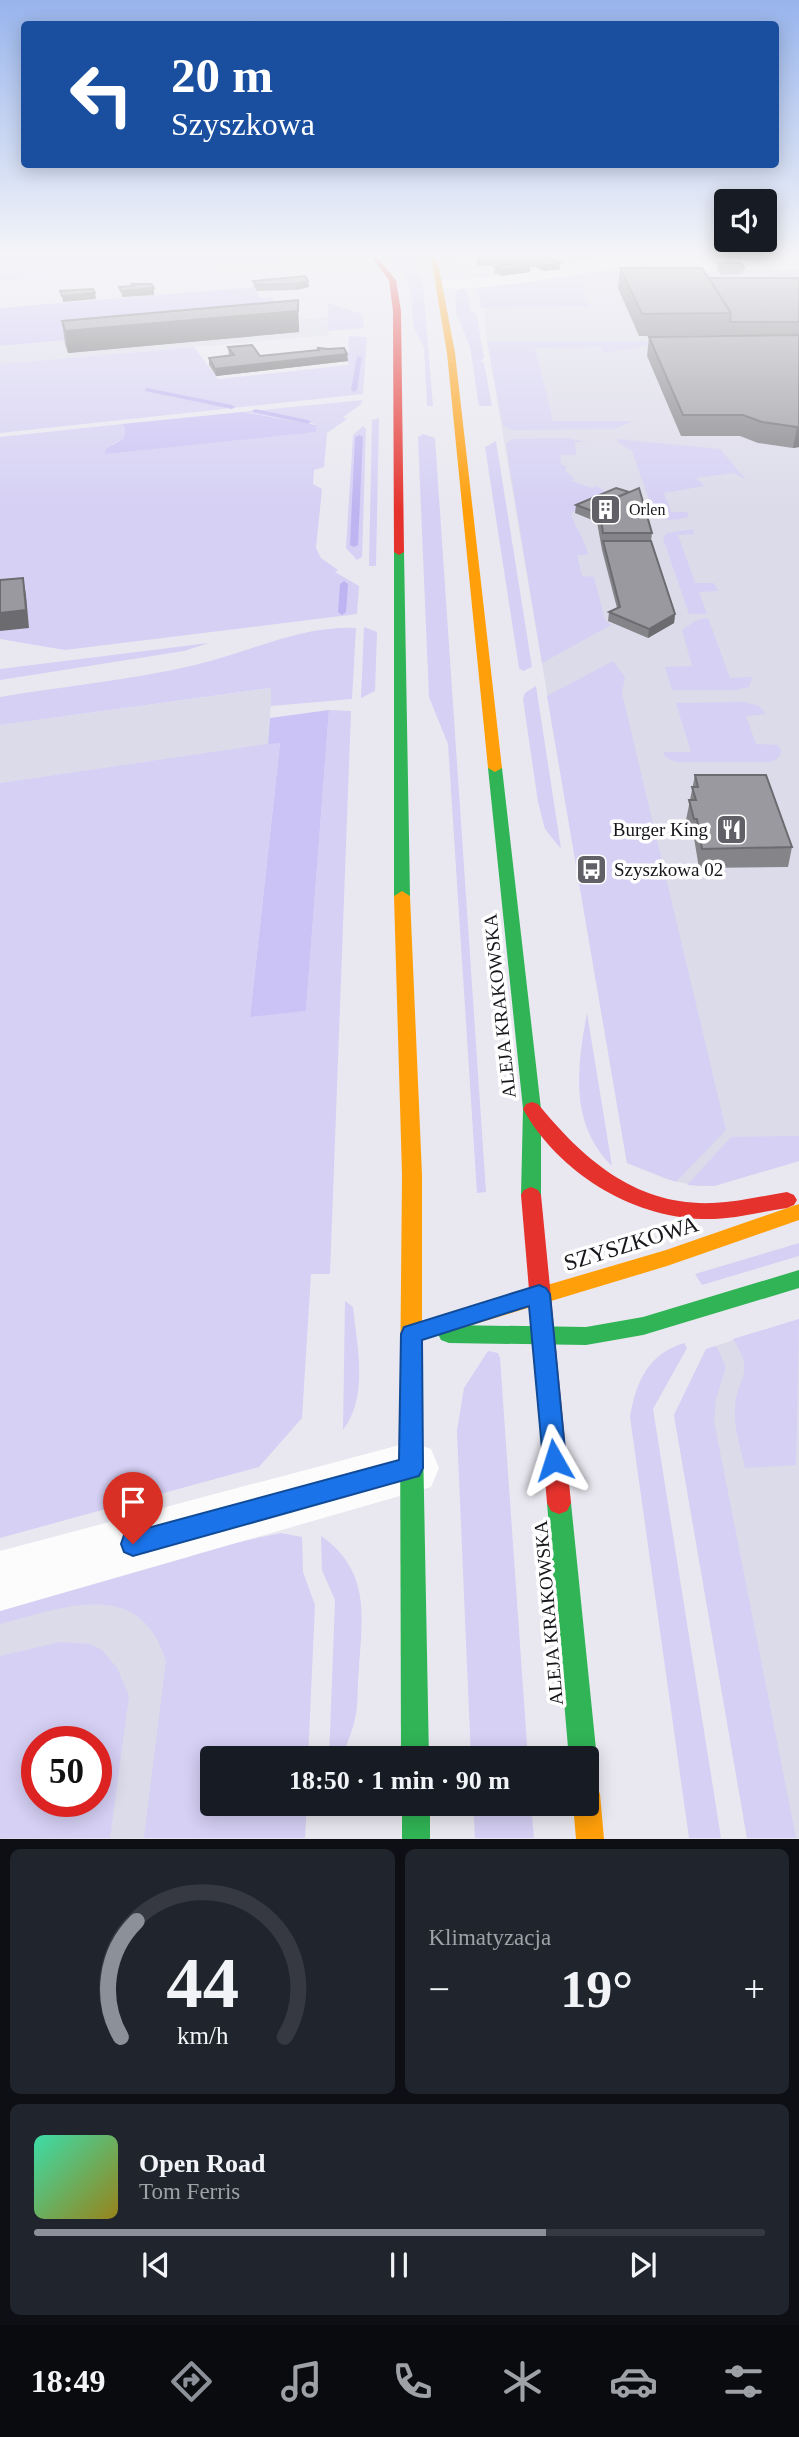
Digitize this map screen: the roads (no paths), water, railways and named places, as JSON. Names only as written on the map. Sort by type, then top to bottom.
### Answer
[{"type":"main road","points":[[397,338],[403,959],[412,1175],[411,1468],[415,1746]]},
{"type":"main road","name":"ALEJA KRAKOWSKA","points":[[448,338],[532,1109],[531,1212],[582,1746]]},
{"type":"main road","points":[[532,1109],[565,1149],[585,1168],[623,1191],[657,1203],[701,1211],[799,1198]]},
{"type":"main road","name":"SZYSZKOWA","points":[[412,1334],[667,1258],[799,1212]]},
{"type":"main road","points":[[412,1334],[586,1335],[643,1326],[799,1279]]},
{"type":"main road","points":[[416,1816],[416,1839]]},
{"type":"main road","points":[[588,1816],[590,1839]]},
{"type":"street","points":[[0,1581],[411,1468]]},
{"type":"waterway","points":[[354,390],[359,357]]},
{"type":"waterway","points":[[147,390],[232,407]]},
{"type":"waterway","points":[[255,411],[308,422]]},
{"type":"waterway","points":[[354,545],[359,437]]},
{"type":"waterway","points":[[342,612],[344,584]]},
{"type":"place","name":"Orlen","points":[[606,509]]},
{"type":"place","name":"Burger King","points":[[731,829]]},
{"type":"place","name":"Szyszkowa 02","points":[[591,869]]}]
